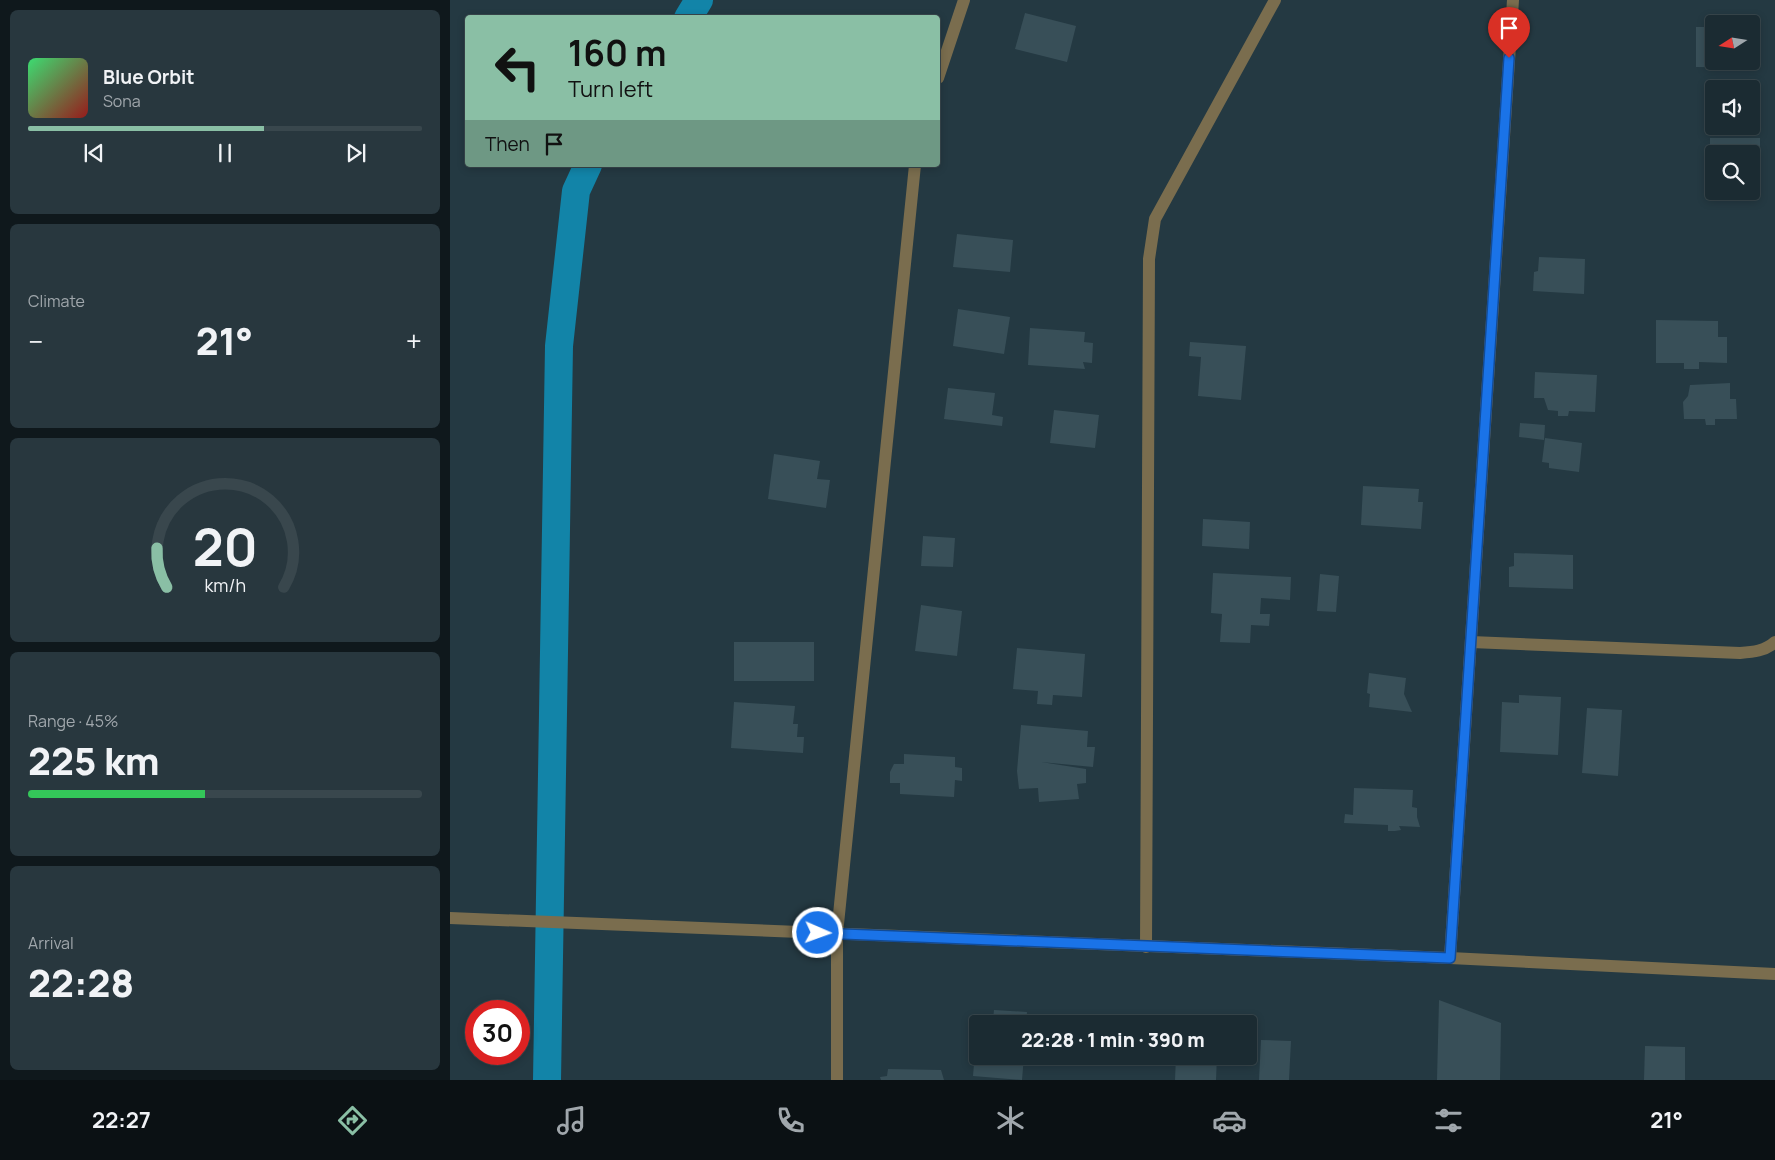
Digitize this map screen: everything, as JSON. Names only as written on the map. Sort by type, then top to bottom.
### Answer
[{"type":"street","points":[[940,72],[964,0]]},
{"type":"street","points":[[1146,946],[1149,259],[1155,219],[1275,0]]},
{"type":"street","points":[[1450,958],[1513,0]]},
{"type":"street","points":[[837,1080],[837,934],[916,167]]},
{"type":"street","points":[[1471,642],[1740,653],[1757,651],[1769,647],[1775,642]]},
{"type":"street","points":[[450,918],[1450,958],[1775,974]]},
{"type":"building","points":[[1025,13],[1076,26],[1067,62],[1015,49]]},
{"type":"building","points":[[1696,27],[1705,27],[1705,67],[1696,67]]},
{"type":"building","points":[[1710,138],[1760,138],[1760,145],[1710,145]]},
{"type":"building","points":[[957,234],[1013,240],[1010,272],[953,267]]},
{"type":"building","points":[[1539,257],[1585,259],[1584,294],[1533,291],[1534,272],[1538,271]]},
{"type":"building","points":[[958,309],[1010,317],[1004,354],[953,346]]},
{"type":"building","points":[[1656,320],[1718,321],[1718,337],[1727,337],[1727,363],[1699,362],[1699,369],[1684,369],[1684,363],[1656,363]]},
{"type":"building","points":[[1030,328],[1085,332],[1084,342],[1093,343],[1092,363],[1083,362],[1085,369],[1028,365]]},
{"type":"building","points":[[1190,342],[1246,346],[1241,400],[1198,396],[1201,357],[1189,356]]},
{"type":"building","points":[[1535,372],[1597,375],[1595,412],[1569,411],[1568,416],[1558,416],[1558,411],[1548,410],[1544,398],[1534,398]]},
{"type":"building","points":[[1730,383],[1730,399],[1736,399],[1737,419],[1715,419],[1715,425],[1706,425],[1705,419],[1684,419],[1683,402],[1688,396],[1690,385]]},
{"type":"building","points":[[948,388],[995,393],[992,415],[1003,417],[1002,426],[944,419]]},
{"type":"building","points":[[1054,410],[1099,415],[1095,448],[1050,443]]},
{"type":"building","points":[[1520,423],[1545,425],[1544,440],[1519,437]]},
{"type":"building","points":[[1545,438],[1582,443],[1579,472],[1549,468],[1549,463],[1542,462]]},
{"type":"building","points":[[774,454],[820,461],[817,479],[830,480],[826,508],[768,499]]},
{"type":"building","points":[[1363,486],[1419,489],[1418,502],[1423,502],[1421,529],[1361,525]]},
{"type":"building","points":[[1203,519],[1250,522],[1249,549],[1202,546]]},
{"type":"building","points":[[923,536],[955,538],[953,567],[921,566]]},
{"type":"building","points":[[1514,553],[1573,555],[1573,589],[1509,587],[1509,567],[1514,566]]},
{"type":"building","points":[[1213,573],[1291,577],[1290,600],[1261,598],[1260,614],[1270,614],[1269,626],[1251,625],[1250,643],[1220,642],[1222,614],[1211,613]]},
{"type":"building","points":[[1320,574],[1339,576],[1336,612],[1317,611]]},
{"type":"building","points":[[921,605],[962,611],[957,656],[915,651]]},
{"type":"building","points":[[734,642],[814,642],[814,681],[734,681]]},
{"type":"building","points":[[1017,648],[1085,654],[1082,697],[1053,695],[1052,705],[1037,704],[1038,691],[1013,689]]},
{"type":"building","points":[[1369,673],[1406,678],[1404,694],[1412,712],[1369,707],[1370,694],[1367,693]]},
{"type":"building","points":[[1519,695],[1561,697],[1558,755],[1500,752],[1502,702],[1519,703]]},
{"type":"building","points":[[734,702],[795,706],[793,724],[798,724],[797,737],[804,737],[803,753],[731,748]]},
{"type":"building","points":[[1587,708],[1622,710],[1618,776],[1582,773]]},
{"type":"building","points":[[1021,725],[1088,731],[1087,747],[1095,747],[1093,767],[1041,762],[1086,769],[1086,783],[1077,784],[1079,799],[1039,802],[1038,788],[1019,789],[1017,771]]},
{"type":"building","points":[[904,754],[955,757],[955,767],[962,768],[962,781],[955,780],[954,797],[900,794],[900,783],[890,783],[890,772],[894,764],[904,764]]},
{"type":"building","points":[[1354,788],[1413,790],[1412,807],[1417,808],[1420,827],[1399,826],[1401,830],[1388,831],[1388,825],[1344,823],[1345,814],[1353,815]]},
{"type":"building","points":[[1439,1000],[1501,1023],[1500,1080],[1437,1080]]},
{"type":"building","points":[[994,1010],[1027,1012],[1027,1015],[994,1015]]},
{"type":"building","points":[[1261,1040],[1291,1041],[1289,1080],[1259,1080]]},
{"type":"building","points":[[1645,1046],[1685,1047],[1685,1080],[1644,1080]]},
{"type":"building","points":[[974,1065],[1023,1065],[1022,1080],[973,1076]]},
{"type":"building","points":[[1176,1065],[1217,1065],[1216,1080],[1175,1080]]},
{"type":"building","points":[[888,1069],[941,1070],[944,1080],[881,1080],[880,1077],[887,1076]]},
{"type":"waterway","points":[[690,15],[699,0]]},
{"type":"waterway","points":[[547,1080],[559,346],[576,191],[587,167]]},
{"type":"route","points":[[818,933],[1450,958],[1509,58]]}]
